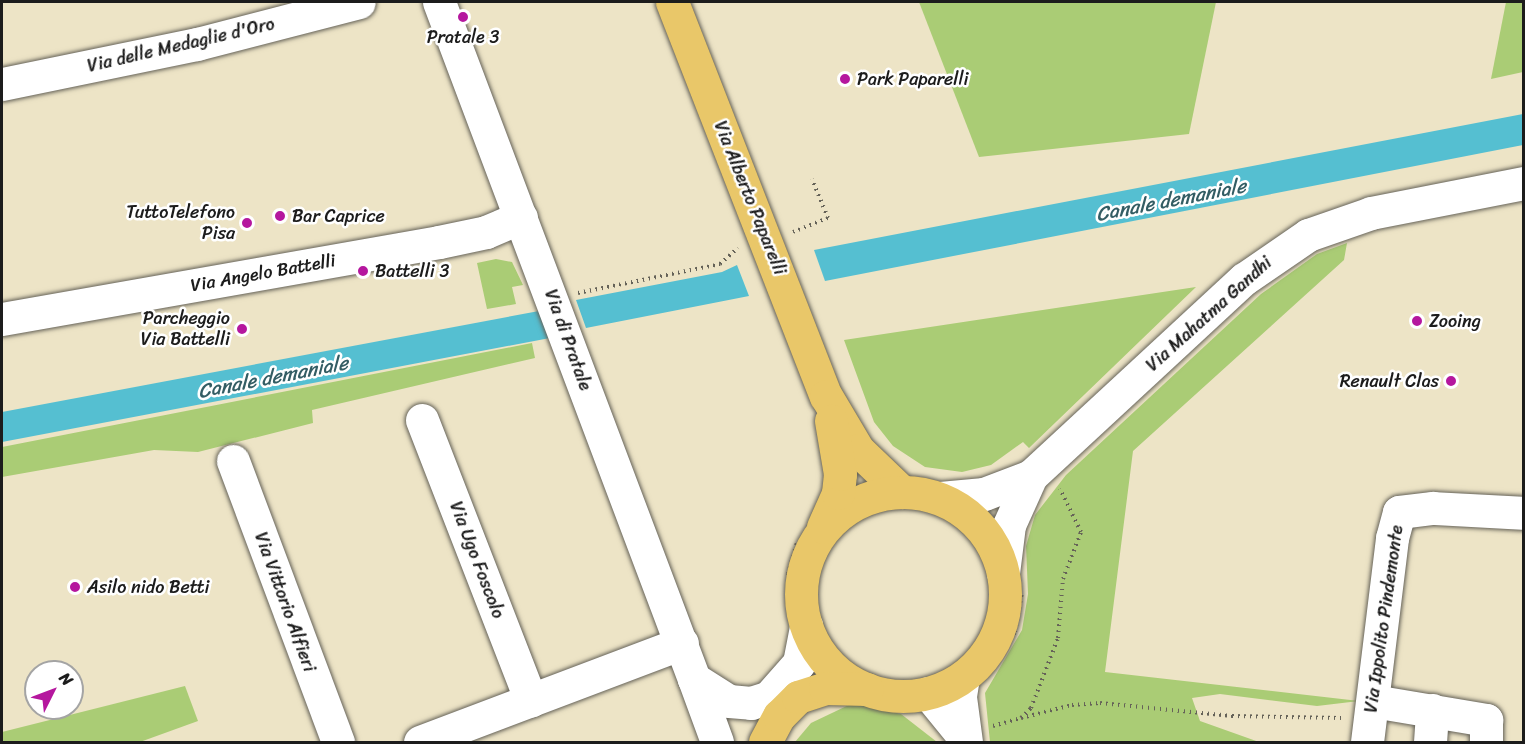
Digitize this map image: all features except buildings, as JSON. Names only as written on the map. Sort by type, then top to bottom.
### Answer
[{"type":"main road","name":"Via Alberto Paparelli","points":[[672,2],[826,396],[858,450],[902,492]]},
{"type":"main road","name":"Via Alberto Paparelli","points":[[806,542],[833,507],[840,474],[826,396]]},
{"type":"main road","points":[[765,742],[778,716],[798,697],[825,688],[867,689],[897,696],[928,693],[974,677],[1000,628],[1005,597],[1012,577],[984,531],[964,512],[940,498],[902,492],[880,494],[854,504],[806,542],[797,617],[827,662],[845,678],[867,689]]},
{"type":"street","name":"Via delle Medaglie d'Oro","points":[[2,84],[197,44],[359,2]]},
{"type":"street","name":"Via di Pratale","points":[[439,2],[521,217],[562,298],[567,338],[717,742]]},
{"type":"street","name":"Via Mahatma Gandhi","points":[[1012,577],[1009,525],[1043,479],[1244,279],[1291,244],[1353,218],[1524,183]]},
{"type":"street","name":"Via Angelo Battelli","points":[[2,319],[439,242],[486,232],[521,217]]},
{"type":"street","name":"Via Ugo Foscolo","points":[[422,420],[531,701]]},
{"type":"street","name":"Via Vittorio Alfieri","points":[[233,461],[338,742]]},
{"type":"street","name":"Via Mahatma Gandhi","points":[[940,498],[984,494],[1043,479]]},
{"type":"street","name":"Via Ippolito Pindemonte","points":[[1370,720],[1392,538],[1399,512],[1433,508],[1524,513]]},
{"type":"street","points":[[694,679],[722,698],[740,703],[769,697],[799,663],[797,617]]},
{"type":"street","points":[[420,742],[682,643]]},
{"type":"street","points":[[973,735],[960,697],[974,677]]},
{"type":"street","points":[[928,693],[973,735]]},
{"type":"street","points":[[1370,720],[1432,710],[1486,720],[1486,742]]},
{"type":"street","points":[[1430,742],[1432,710]]},
{"type":"path","points":[[792,232],[828,218],[812,179]]},
{"type":"path","points":[[788,221],[796,243]]},
{"type":"path","points":[[562,298],[720,264],[740,245],[744,256]]},
{"type":"path","points":[[1021,718],[1038,694],[1058,638],[1063,579],[1081,532],[1071,504],[1043,479]]},
{"type":"path","points":[[797,617],[788,574],[806,542]]},
{"type":"path","points":[[974,677],[1015,632],[1022,601],[1012,577]]},
{"type":"path","points":[[973,735],[1021,718],[1072,705],[1100,703],[1232,716],[1370,720]]},
{"type":"green space","points":[[919,2],[1216,2],[1189,134],[979,157]]},
{"type":"green space","points":[[1506,2],[1523,2],[1523,72],[1491,79]]},
{"type":"green space","points":[[1347,243],[1344,260],[1133,451],[1105,672],[1359,701],[1317,706],[1220,694],[1192,698],[1200,721],[1259,742],[990,742],[985,693],[1022,630],[1028,594],[1026,546],[1035,515],[1066,475],[1261,294],[1317,254]]},
{"type":"green space","points":[[496,259],[512,262],[523,285],[512,287],[516,304],[487,309],[477,263]]},
{"type":"green space","points":[[1196,287],[1029,448],[1023,442],[991,465],[962,472],[925,467],[893,446],[874,422],[844,340]]},
{"type":"green space","points":[[532,343],[535,358],[312,410],[313,423],[198,452],[154,450],[2,477],[2,447]]},
{"type":"green space","points":[[185,686],[198,721],[140,742],[2,742],[2,732],[50,720],[84,720],[84,711]]},
{"type":"green space","points":[[853,703],[901,714],[937,742],[795,742],[811,723]]},
{"type":"water","name":"Canale demaniale","points":[[1523,114],[1523,145],[825,281],[814,250]]},
{"type":"water","points":[[737,265],[749,296],[586,328],[576,300],[722,272]]},
{"type":"water","name":"Canale demaniale","points":[[539,311],[550,338],[2,442],[2,412]]},
{"type":"place","name":"Pratale 3","points":[[463,17]]},
{"type":"place","name":"Park Paparelli","points":[[845,79]]},
{"type":"place","name":"Bar Caprice","points":[[280,216]]},
{"type":"place","name":"TuttoTelefono Pisa","points":[[247,223]]},
{"type":"place","name":"Battelli 3","points":[[363,271]]},
{"type":"place","name":"Zooing","points":[[1417,321]]},
{"type":"place","name":"Parcheggio Via Battelli","points":[[242,329]]},
{"type":"place","name":"Renault Clas","points":[[1451,381]]},
{"type":"place","name":"Asilo nido Betti","points":[[75,587]]}]
